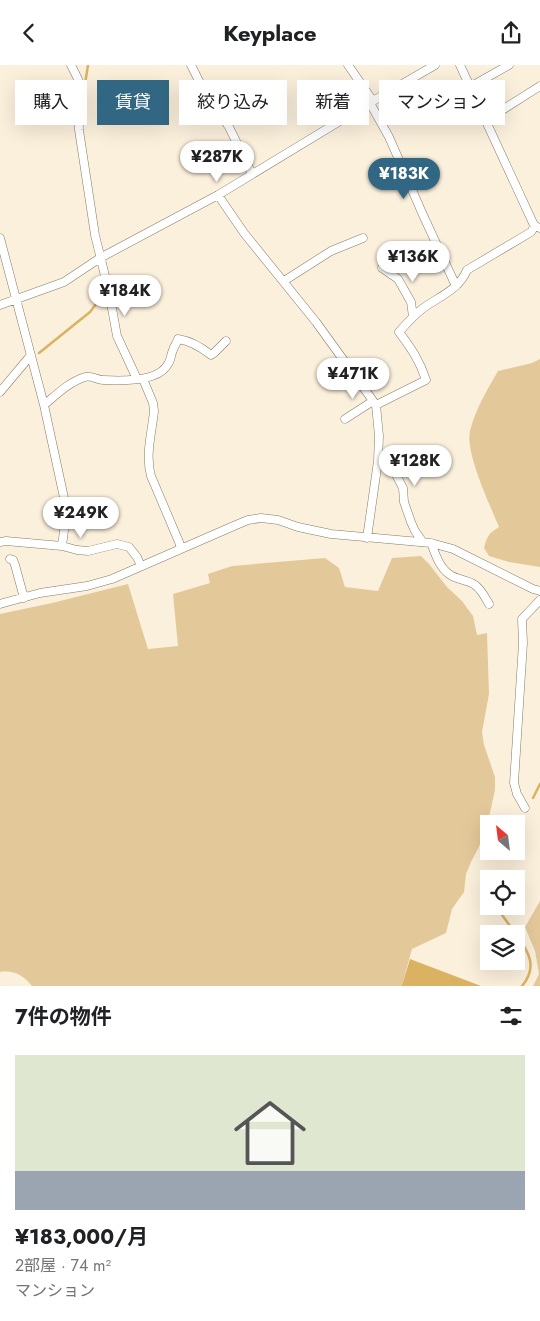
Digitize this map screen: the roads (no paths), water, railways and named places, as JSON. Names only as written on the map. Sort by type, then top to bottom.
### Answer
[{"type":"street","points":[[71,65],[80,87],[78,106],[79,130],[95,235],[109,292],[117,336],[153,403],[154,411],[148,468],[181,548]]},
{"type":"street","points":[[191,65],[203,89],[229,127],[252,174]]},
{"type":"street","points":[[348,65],[371,102],[389,137],[456,286]]},
{"type":"street","points":[[0,305],[64,281],[100,258],[218,195],[435,65]]},
{"type":"street","points":[[460,65],[467,80]]},
{"type":"street","points":[[482,80],[509,65]]},
{"type":"street","points":[[505,108],[540,86]]},
{"type":"street","points":[[345,419],[426,380],[423,369],[414,352],[399,332],[422,309],[456,286],[467,270],[538,227],[487,125]]},
{"type":"street","points":[[218,195],[244,233],[316,322],[375,403],[379,436],[378,461],[367,537]]},
{"type":"street","points":[[284,281],[331,251],[363,237]]},
{"type":"street","points":[[0,238],[44,405],[66,507],[62,546]]},
{"type":"street","points":[[382,268],[398,279],[411,301],[413,317]]},
{"type":"street","points":[[44,405],[66,387],[85,377],[89,376],[101,380],[140,379],[162,371],[168,366],[178,339],[199,345],[211,355],[226,341]]},
{"type":"street","points":[[0,392],[31,355]]},
{"type":"street","points":[[394,471],[416,451]]},
{"type":"street","points":[[378,461],[394,471],[403,488],[404,502],[411,522],[422,541]]},
{"type":"street","points":[[0,604],[40,593],[87,586],[112,579],[248,520],[260,518],[278,520],[298,527],[331,534],[431,543],[453,549],[540,591]]},
{"type":"street","points":[[0,542],[62,546],[88,551],[118,544],[129,547],[137,557],[140,566]]},
{"type":"street","points":[[431,543],[442,567],[448,574],[460,580],[474,583],[481,590],[489,604]]},
{"type":"street","points":[[10,559],[13,560],[15,565],[24,598]]},
{"type":"street","points":[[525,807],[517,794],[514,783],[523,653],[522,619],[540,599]]},
{"type":"waterway","points":[[86,80],[88,65]]},
{"type":"waterway","points":[[39,353],[90,312],[105,292]]},
{"type":"waterway","points":[[533,798],[540,784]]},
{"type":"waterway","points":[[502,915],[509,925]]},
{"type":"waterway","points":[[522,986],[527,979],[531,966],[525,947]]}]
